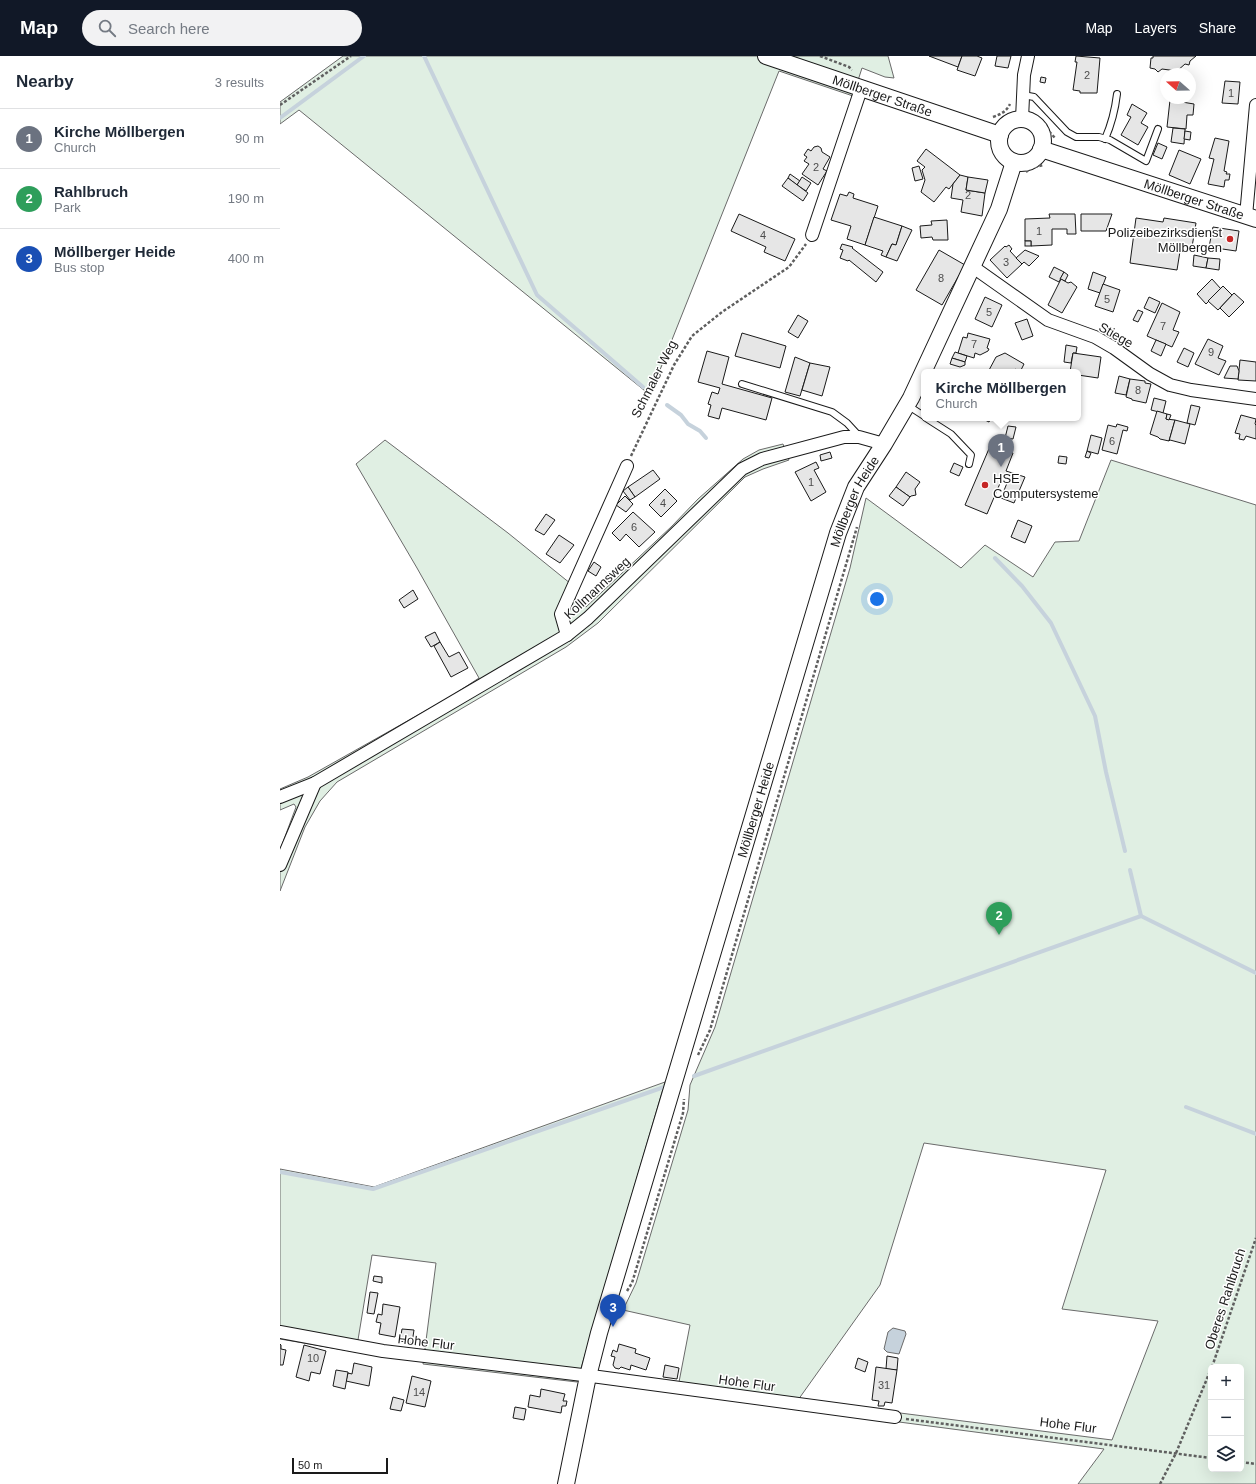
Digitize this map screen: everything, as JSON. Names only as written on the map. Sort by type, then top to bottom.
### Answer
[{"type":"street","name":"Möllberger Straße","points":[[766,56],[1000,135]]},
{"type":"street","points":[[1022,119],[1024,75],[1028,56]]},
{"type":"street","points":[[812,235],[861,89]]},
{"type":"street","points":[[1251,218],[1256,105]]},
{"type":"street","points":[[1022,119],[1029,120],[1039,129],[1042,135],[1041,149],[1033,159],[1027,162],[1014,162],[1003,154],[999,142],[1000,135],[1003,128],[1008,123],[1022,119]]},
{"type":"street","name":"Möllberger Straße","points":[[1041,149],[1251,218]]},
{"type":"street","name":"Möllberger Heide","points":[[924,369],[999,209],[1014,162]]},
{"type":"street","name":"Stiege","points":[[973,267],[1048,320],[1095,337],[1114,348],[1150,374],[1170,385],[1191,390],[1256,399]]},
{"type":"street","name":"Möllberger Heide","points":[[566,1484],[588,1376],[602,1326],[838,533],[856,487],[907,405],[921,376]]},
{"type":"street","name":"Kollmannsweg","points":[[280,798],[315,783],[567,635],[588,618],[742,469],[762,459],[844,437],[859,436],[884,444]]},
{"type":"street","points":[[567,635],[561,614],[627,466]]},
{"type":"street","points":[[280,865],[315,783]]},
{"type":"street","name":"Hohe Flur","points":[[280,1332],[383,1350],[895,1417]]},
{"type":"lane","points":[[1104,138],[1112,123],[1117,94]]},
{"type":"lane","points":[[1023,98],[1034,97],[1067,132],[1076,137],[1099,137],[1110,140],[1146,161],[1158,129]]},
{"type":"lane","points":[[742,384],[832,412],[859,436]]},
{"type":"lane","points":[[907,405],[921,414]]},
{"type":"lane","points":[[931,421],[951,434],[971,455],[969,464]]},
{"type":"path","points":[[280,105],[351,56]]},
{"type":"path","points":[[820,56],[849,67],[854,73]]},
{"type":"path","points":[[990,118],[1002,114],[1007,110],[1012,102],[1023,98]]},
{"type":"path","points":[[1042,118],[1048,130],[1055,139],[1062,142]]},
{"type":"path","points":[[1023,175],[1031,168],[1048,165]]},
{"type":"path","name":"Schmaler Weg","points":[[627,466],[674,365],[692,336],[722,312],[790,267],[812,235]]},
{"type":"path","points":[[697,1057],[710,1030],[858,524]]},
{"type":"path","points":[[626,1293],[632,1283],[683,1113],[685,1106],[684,1094]]},
{"type":"path","name":"Oberes Rahlbruch","points":[[1213,1364],[1256,1238]]},
{"type":"path","name":"Oberes Rahlbruch","points":[[1160,1484],[1176,1453],[1208,1377]]},
{"type":"path","name":"Hohe Flur","points":[[895,1417],[1208,1458]]},
{"type":"path","points":[[1244,1462],[1256,1464]]},
{"type":"green space","points":[[343,56],[888,56],[894,78],[885,77],[862,68],[853,96],[779,71],[650,395],[299,110],[280,124],[280,102]]},
{"type":"green space","points":[[385,440],[508,533],[576,588],[573,597],[586,607],[672,526],[698,499],[743,459],[759,450],[783,444],[789,460],[745,477],[598,623],[566,647],[337,782],[320,801],[305,827],[280,891],[280,850],[296,807],[294,804],[280,810],[280,789],[308,777],[450,697],[479,678],[356,464]]},
{"type":"green space","points":[[1111,460],[1256,505],[1256,1484],[1078,1484],[1104,1449],[603,1383],[679,1382],[690,1325],[623,1310],[636,1283],[688,1110],[690,1085],[715,1027],[850,568],[866,498],[961,568],[985,545],[1033,577],[1055,542],[1079,541]],"holes":[[[924,1143],[1106,1170],[1062,1309],[1158,1321],[1112,1440],[798,1400],[880,1285]]]},
{"type":"green space","points":[[665,1082],[577,1382],[423,1364],[436,1263],[372,1255],[356,1352],[280,1339],[280,1169],[374,1187]]},
{"type":"shaded area","points":[[893,1328],[905,1331],[906,1334],[899,1354],[887,1352],[884,1349],[888,1332]]},
{"type":"building","points":[[929,56],[962,56],[958,67]]},
{"type":"building","points":[[962,56],[977,56],[982,58],[975,76],[957,70]]},
{"type":"building","points":[[997,56],[1011,56],[1008,68],[995,66]]},
{"type":"building","points":[[1076,56],[1100,58],[1097,93],[1080,93],[1080,91],[1073,90],[1077,62],[1075,62]]},
{"type":"building","points":[[1153,56],[1196,56],[1190,61],[1189,65],[1185,64],[1180,68],[1160,68],[1158,72],[1155,69],[1150,68],[1151,58],[1153,58]]},
{"type":"building","points":[[1041,77],[1046,78],[1045,83],[1040,82]]},
{"type":"building","points":[[1225,81],[1240,82],[1238,104],[1222,103]]},
{"type":"building","points":[[1132,104],[1147,113],[1141,123],[1148,127],[1138,145],[1121,135],[1131,117],[1127,115]]},
{"type":"building","points":[[1170,104],[1194,104],[1193,115],[1187,115],[1186,129],[1167,127]]},
{"type":"building","points":[[1173,128],[1185,129],[1184,144],[1171,142]]},
{"type":"building","points":[[1185,131],[1191,132],[1190,140],[1184,139]]},
{"type":"building","points":[[1215,138],[1229,141],[1224,171],[1227,172],[1226,174],[1230,174],[1229,180],[1225,180],[1224,187],[1208,184],[1214,159],[1209,158]]},
{"type":"building","points":[[1158,143],[1167,147],[1162,159],[1153,155]]},
{"type":"building","points":[[818,146],[821,148],[822,152],[830,157],[823,169],[827,171],[818,185],[802,174],[809,164],[804,161],[807,157],[804,155],[808,149],[811,151],[814,147]]},
{"type":"building","points":[[926,149],[960,175],[949,189],[946,187],[934,202],[921,192],[925,180],[922,170],[925,167],[917,161]]},
{"type":"building","points":[[1179,150],[1201,159],[1190,184],[1169,175]]},
{"type":"building","points":[[919,166],[923,179],[915,181],[912,168]]},
{"type":"building","points":[[790,174],[800,181],[797,185],[788,178]]},
{"type":"building","points":[[960,175],[968,177],[966,190],[985,193],[982,216],[961,212],[963,200],[951,198],[953,184]]},
{"type":"building","points":[[802,177],[811,183],[806,191],[797,185]]},
{"type":"building","points":[[968,177],[988,180],[985,193],[966,190]]},
{"type":"building","points":[[788,178],[808,193],[803,201],[782,186]]},
{"type":"building","points":[[849,192],[854,194],[853,198],[878,206],[865,245],[847,239],[851,226],[831,220],[840,194],[847,196]]},
{"type":"building","points":[[739,214],[795,239],[785,261],[764,252],[766,247],[731,231]]},
{"type":"building","points":[[1049,214],[1075,214],[1076,234],[1067,234],[1067,229],[1052,229],[1052,245],[1031,246],[1031,241],[1025,241],[1025,219],[1050,218]]},
{"type":"building","points":[[1081,214],[1112,214],[1106,231],[1081,231]]},
{"type":"building","points":[[874,217],[902,226],[896,245],[892,244],[886,257],[881,255],[883,251],[865,245]]},
{"type":"building","points":[[1136,218],[1163,222],[1164,218],[1196,223],[1192,247],[1181,245],[1177,270],[1130,263]]},
{"type":"building","points":[[947,220],[948,240],[933,240],[932,237],[921,238],[920,226],[932,225],[931,221]]},
{"type":"building","points":[[902,226],[912,230],[897,261],[886,257],[892,244],[896,245]]},
{"type":"building","points":[[1213,227],[1239,231],[1236,251],[1209,247]]},
{"type":"building","points":[[1025,241],[1031,241],[1031,246],[1025,246]]},
{"type":"building","points":[[842,244],[853,247],[852,248],[883,272],[876,282],[849,260],[840,258],[843,250],[840,249]]},
{"type":"building","points":[[1009,245],[1012,249],[1010,251],[1022,264],[1007,278],[990,260],[1005,246],[1006,247]]},
{"type":"building","points":[[939,250],[965,265],[942,305],[916,290]]},
{"type":"building","points":[[1025,250],[1039,256],[1029,266],[1024,262],[1022,264],[1016,258]]},
{"type":"building","points":[[1194,255],[1208,258],[1206,268],[1193,266]]},
{"type":"building","points":[[1208,258],[1220,259],[1219,270],[1206,268]]},
{"type":"building","points":[[1054,267],[1064,272],[1059,282],[1049,277]]},
{"type":"building","points":[[1064,272],[1068,275],[1065,281],[1060,279]]},
{"type":"building","points":[[1093,272],[1106,277],[1100,293],[1088,289]]},
{"type":"building","points":[[1061,279],[1068,283],[1071,282],[1077,287],[1062,313],[1048,305]]},
{"type":"building","points":[[1212,279],[1221,289],[1206,304],[1197,294]]},
{"type":"building","points":[[1103,284],[1120,290],[1113,312],[1095,306]]},
{"type":"building","points":[[1223,286],[1232,295],[1218,310],[1208,301]]},
{"type":"building","points":[[1234,293],[1244,302],[1229,317],[1220,308]]},
{"type":"building","points":[[985,297],[1002,305],[992,327],[975,319]]},
{"type":"building","points":[[1149,297],[1160,302],[1155,313],[1144,308]]},
{"type":"building","points":[[1162,303],[1180,312],[1173,330],[1179,332],[1172,347],[1147,336]]},
{"type":"building","points":[[1138,310],[1143,312],[1138,322],[1133,320]]},
{"type":"building","points":[[798,315],[808,321],[798,338],[788,332]]},
{"type":"building","points":[[1027,319],[1033,336],[1022,340],[1015,323]]},
{"type":"building","points":[[742,333],[786,346],[780,368],[735,356]]},
{"type":"building","points":[[968,333],[990,339],[987,348],[989,349],[988,351],[980,355],[975,353],[974,358],[958,353],[963,337],[967,338]]},
{"type":"building","points":[[1208,339],[1223,346],[1218,358],[1226,361],[1219,375],[1195,364]]},
{"type":"building","points":[[1156,340],[1166,344],[1161,356],[1151,351]]},
{"type":"building","points":[[1066,345],[1077,347],[1076,353],[1073,353],[1071,363],[1064,362]]},
{"type":"building","points":[[1184,348],[1194,353],[1188,367],[1177,362]]},
{"type":"building","points":[[707,351],[729,357],[722,384],[772,398],[766,420],[722,408],[719,419],[708,416],[711,405],[708,404],[712,392],[718,394],[720,388],[698,382]]},
{"type":"building","points":[[955,352],[967,356],[965,362],[952,358]]},
{"type":"building","points":[[1005,353],[1024,364],[1022,369],[990,369],[996,357]]},
{"type":"building","points":[[1073,353],[1101,357],[1098,378],[1081,375],[1081,369],[1070,369]]},
{"type":"building","points":[[795,357],[810,363],[800,396],[785,392]]},
{"type":"building","points":[[952,358],[965,362],[965,365],[960,367],[950,364]]},
{"type":"building","points":[[1240,360],[1256,362],[1256,381],[1238,380]]},
{"type":"building","points":[[810,363],[830,367],[822,396],[802,390]]},
{"type":"building","points":[[1230,366],[1237,366],[1239,371],[1238,379],[1224,378]]},
{"type":"building","points":[[1119,376],[1130,379],[1126,395],[1115,393]]},
{"type":"building","points":[[1130,379],[1145,381],[1145,383],[1151,384],[1146,403],[1126,397]]},
{"type":"building","points":[[1154,398],[1166,401],[1163,413],[1151,410]]},
{"type":"building","points":[[1191,405],[1200,407],[1195,425],[1187,423]]},
{"type":"building","points":[[1157,411],[1167,414],[1166,419],[1175,420],[1169,441],[1160,439],[1150,434]]},
{"type":"building","points":[[1167,414],[1171,415],[1169,420],[1166,419]]},
{"type":"building","points":[[1241,415],[1256,419],[1256,439],[1246,436],[1244,440],[1239,439],[1240,434],[1235,433]]},
{"type":"building","points":[[1175,420],[1190,424],[1185,444],[1169,441]]},
{"type":"building","points":[[1117,424],[1128,427],[1127,431],[1123,430],[1117,454],[1102,450],[1108,425],[1116,427]]},
{"type":"building","points":[[1008,426],[1016,427],[1013,439],[1005,438]]},
{"type":"building","points":[[1091,435],[1102,438],[1098,454],[1087,451]]},
{"type":"building","points":[[991,444],[1013,453],[1006,471],[1025,477],[1014,503],[1001,498],[1007,483],[1001,481],[987,514],[965,505]]},
{"type":"building","points":[[1087,451],[1091,453],[1089,458],[1085,457]]},
{"type":"building","points":[[830,452],[832,458],[821,461],[820,455]]},
{"type":"building","points":[[1059,456],[1067,457],[1066,464],[1058,463]]},
{"type":"building","points":[[816,462],[819,468],[814,470],[826,492],[811,501],[795,472]]},
{"type":"building","points":[[954,463],[963,467],[959,476],[950,472]]},
{"type":"building","points":[[653,470],[660,479],[635,497],[628,487]]},
{"type":"building","points":[[906,472],[920,482],[915,489],[916,495],[910,497],[896,487]]},
{"type":"building","points":[[628,487],[635,497],[630,500],[623,491]]},
{"type":"building","points":[[896,487],[910,497],[903,506],[889,496]]},
{"type":"building","points":[[665,489],[677,501],[661,517],[649,505]]},
{"type":"building","points":[[625,496],[633,504],[626,512],[616,505]]},
{"type":"building","points":[[633,512],[655,532],[639,547],[626,534],[620,541],[612,533]]},
{"type":"building","points":[[546,514],[555,520],[544,535],[535,530]]},
{"type":"building","points":[[1018,520],[1032,526],[1025,543],[1011,537]]},
{"type":"building","points":[[559,535],[574,545],[560,563],[546,554]]},
{"type":"building","points":[[594,562],[601,567],[596,576],[588,571]]},
{"type":"building","points":[[413,590],[418,599],[404,608],[399,600]]},
{"type":"building","points":[[435,632],[440,642],[431,647],[425,637]]},
{"type":"building","points":[[440,642],[449,657],[459,652],[468,668],[451,677],[434,646]]},
{"type":"building","points":[[374,1276],[382,1277],[382,1283],[373,1281]]},
{"type":"building","points":[[370,1292],[378,1293],[374,1314],[367,1313]]},
{"type":"building","points":[[383,1304],[400,1307],[395,1337],[379,1334],[381,1323],[376,1322],[378,1314],[382,1315]]},
{"type":"building","points":[[402,1329],[414,1330],[412,1343],[400,1341]]},
{"type":"building","points":[[280,1344],[281,1349],[286,1350],[283,1365],[280,1365]]},
{"type":"building","points":[[619,1344],[636,1349],[635,1353],[650,1358],[646,1370],[631,1365],[630,1370],[621,1367],[619,1369],[615,1368],[613,1365],[615,1357],[611,1356],[613,1350],[617,1352]]},
{"type":"building","points":[[304,1345],[326,1351],[320,1374],[311,1372],[309,1381],[296,1377]]},
{"type":"building","points":[[887,1356],[898,1358],[897,1370],[886,1369]]},
{"type":"building","points":[[858,1358],[868,1362],[865,1372],[855,1368]]},
{"type":"building","points":[[354,1363],[372,1367],[369,1386],[346,1381],[348,1373],[352,1374]]},
{"type":"building","points":[[665,1365],[679,1368],[677,1379],[663,1377]]},
{"type":"building","points":[[876,1367],[897,1370],[892,1403],[885,1402],[884,1406],[878,1406],[879,1401],[872,1400]]},
{"type":"building","points":[[336,1370],[348,1372],[345,1389],[333,1386]]},
{"type":"building","points":[[412,1376],[431,1381],[425,1407],[406,1403]]},
{"type":"building","points":[[541,1389],[565,1394],[563,1401],[567,1401],[566,1406],[562,1406],[561,1413],[528,1407],[530,1395],[540,1397]]},
{"type":"building","points":[[393,1397],[404,1400],[401,1411],[390,1409]]},
{"type":"building","points":[[515,1407],[526,1409],[524,1420],[513,1418]]},
{"type":"waterway","points":[[280,118],[364,56]]},
{"type":"waterway","points":[[424,56],[537,295],[643,387]]},
{"type":"waterway","points":[[667,405],[681,415],[688,424],[700,431],[706,438]]},
{"type":"waterway","points":[[995,558],[1022,586],[1051,623],[1095,716],[1106,772],[1125,851]]},
{"type":"waterway","points":[[1130,870],[1141,916]]},
{"type":"waterway","points":[[694,1076],[1141,916],[1256,973]]},
{"type":"waterway","points":[[280,1172],[373,1189],[667,1086]]},
{"type":"waterway","points":[[1186,1107],[1256,1134]]},
{"type":"place","name":"Polizeibezirksdienst Möllbergen","points":[[1230,239]]},
{"type":"place","name":"Kirche Möllbergen","points":[[1001,467]]},
{"type":"place","name":"HSE Computersysteme","points":[[985,485]]},
{"type":"place","name":"Rahlbruch","points":[[999,935]]},
{"type":"place","name":"Möllberger Heide","points":[[613,1327]]}]
